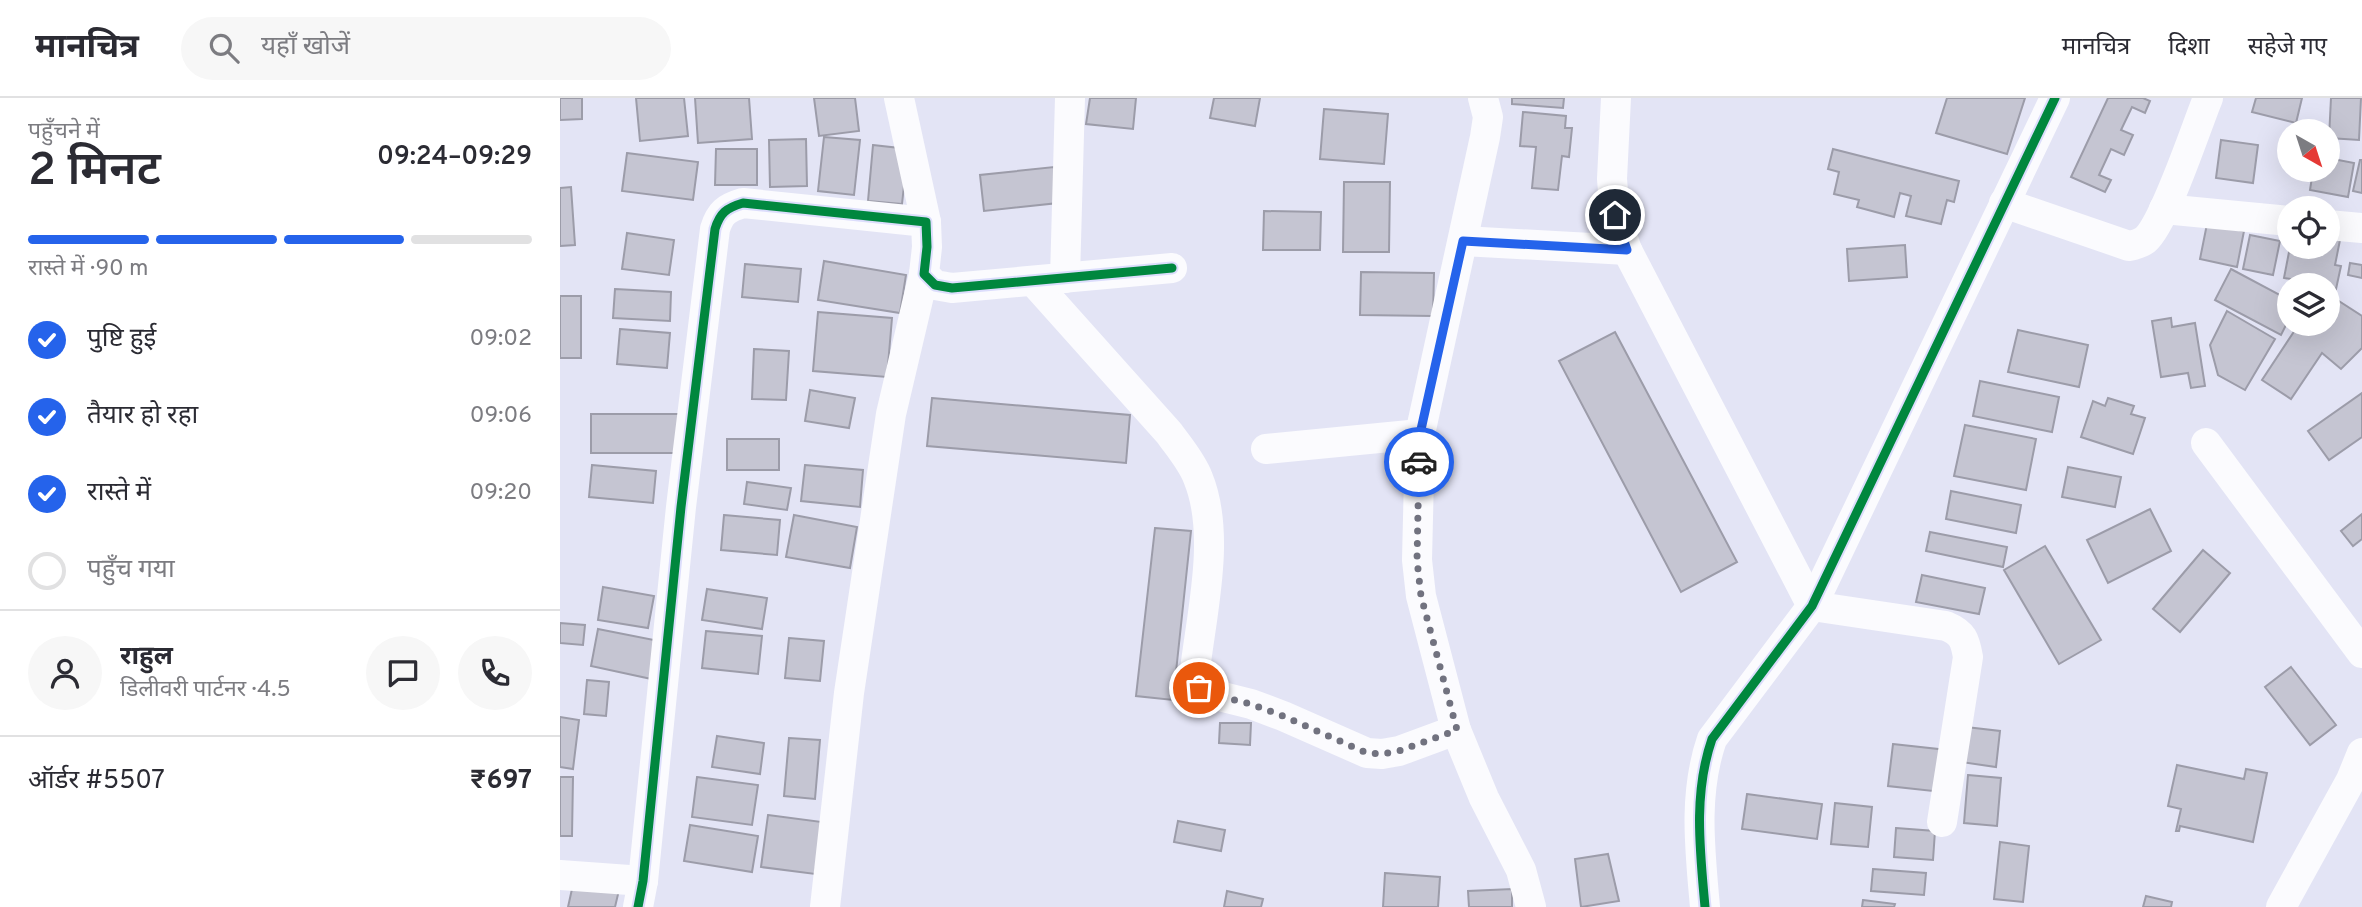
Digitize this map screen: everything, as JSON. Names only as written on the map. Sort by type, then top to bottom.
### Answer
[{"type":"street","points":[[825,907],[849,693],[889,428],[924,274],[927,247],[926,222],[899,98]]},
{"type":"street","points":[[1065,278],[1070,98]]},
{"type":"street","points":[[1483,98],[1488,117],[1420,434],[1418,572],[1421,596],[1457,730],[1479,787],[1521,870],[1531,907]]},
{"type":"street","points":[[1616,98],[1612,179],[1615,215],[1627,250],[1812,606]]},
{"type":"street","points":[[1705,907],[1698,832],[1699,807],[1705,758],[1712,738],[1812,606],[2055,98]]},
{"type":"street","points":[[2004,202],[2129,246],[2144,241],[2164,209],[2208,98]]},
{"type":"street","points":[[560,875],[640,894],[682,493],[715,229],[720,214],[730,206],[743,203],[926,222]]},
{"type":"street","points":[[2164,209],[2277,220]]},
{"type":"street","points":[[2340,226],[2362,228]]},
{"type":"street","points":[[1463,241],[1627,250]]},
{"type":"street","points":[[924,274],[935,285],[952,288],[1172,268]]},
{"type":"street","points":[[1033,281],[1169,433],[1198,478],[1205,504],[1209,541],[1195,670],[1195,680],[1199,688],[1207,693],[1251,704],[1283,716],[1367,753],[1399,751],[1457,730]]},
{"type":"street","points":[[1266,449],[1420,434]]},
{"type":"street","points":[[2206,443],[2362,653]]},
{"type":"street","points":[[1812,606],[1946,626],[1960,631],[1966,642],[1968,657],[1942,822]]},
{"type":"street","points":[[2281,907],[2351,779],[2362,752]]},
{"type":"building","points":[[560,98],[582,98],[582,119],[560,120]]},
{"type":"building","points":[[636,98],[684,98],[688,136],[640,141]]},
{"type":"building","points":[[695,98],[749,98],[752,139],[698,143]]},
{"type":"building","points":[[814,98],[855,98],[859,131],[819,136]]},
{"type":"building","points":[[1090,98],[1136,98],[1133,129],[1086,124]]},
{"type":"building","points":[[1214,98],[1260,98],[1255,126],[1210,118]]},
{"type":"building","points":[[1512,98],[1564,98],[1563,108],[1512,104]]},
{"type":"building","points":[[1947,98],[2025,98],[2007,154],[1936,133]]},
{"type":"building","points":[[2108,98],[2143,98],[2150,101],[2145,113],[2132,107],[2121,130],[2133,135],[2124,155],[2111,149],[2099,175],[2111,180],[2105,192],[2071,177]]},
{"type":"building","points":[[2256,98],[2302,98],[2297,119],[2280,119],[2252,112]]},
{"type":"building","points":[[2331,98],[2361,98],[2359,140],[2340,139],[2340,119],[2330,119]]},
{"type":"building","points":[[1324,109],[1388,114],[1384,164],[1320,159]]},
{"type":"building","points":[[1523,112],[1566,116],[1565,128],[1572,128],[1569,157],[1562,156],[1558,190],[1532,188],[1536,147],[1520,146]]},
{"type":"building","points":[[824,137],[860,140],[854,195],[818,191]]},
{"type":"building","points":[[806,139],[807,186],[770,187],[769,140]]},
{"type":"building","points":[[2221,140],[2258,145],[2253,183],[2216,178]]},
{"type":"building","points":[[873,145],[908,149],[902,204],[868,201]]},
{"type":"building","points":[[716,149],[757,149],[757,185],[715,185]]},
{"type":"building","points":[[1833,149],[1959,181],[1954,202],[1947,200],[1941,224],[1906,216],[1911,196],[1900,193],[1894,217],[1857,207],[1859,200],[1834,194],[1839,172],[1828,169]]},
{"type":"building","points":[[627,153],[698,162],[693,200],[622,191]]},
{"type":"building","points":[[2340,160],[2354,163],[2348,197],[2310,190],[2311,182],[2340,182]]},
{"type":"building","points":[[2362,160],[2362,193],[2353,191]]},
{"type":"building","points":[[1054,167],[1058,203],[984,211],[980,175]]},
{"type":"building","points":[[1344,182],[1390,182],[1389,252],[1343,252]]},
{"type":"building","points":[[571,187],[575,245],[560,246],[560,188]]},
{"type":"building","points":[[1264,211],[1321,212],[1320,250],[1263,250]]},
{"type":"building","points":[[2207,224],[2244,231],[2237,267],[2200,259]]},
{"type":"building","points":[[627,233],[674,240],[669,275],[622,269]]},
{"type":"building","points":[[2250,235],[2277,240],[2273,275],[2243,269]]},
{"type":"building","points":[[1905,245],[1907,277],[1849,281],[1847,249]]},
{"type":"building","points":[[2288,259],[2336,259],[2335,265],[2341,266],[2339,273],[2285,273]]},
{"type":"building","points":[[824,261],[906,275],[900,313],[818,300]]},
{"type":"building","points":[[2350,263],[2362,265],[2362,278],[2348,275]]},
{"type":"building","points":[[745,264],[801,269],[798,302],[742,297]]},
{"type":"building","points":[[2231,269],[2277,294],[2277,333],[2215,300]]},
{"type":"building","points":[[1361,272],[1434,273],[1433,316],[1360,315]]},
{"type":"building","points":[[615,289],[671,292],[670,321],[613,318]]},
{"type":"building","points":[[560,296],[581,296],[581,358],[560,358]]},
{"type":"building","points":[[2340,302],[2362,316],[2362,348],[2341,369],[2322,353],[2291,399],[2262,380],[2291,336],[2340,336]]},
{"type":"building","points":[[2227,311],[2275,339],[2245,390],[2218,375],[2210,345]]},
{"type":"building","points":[[818,312],[892,318],[887,377],[813,371]]},
{"type":"building","points":[[2171,318],[2172,327],[2195,323],[2205,386],[2191,388],[2188,373],[2161,377],[2152,321]]},
{"type":"building","points":[[620,329],[670,333],[667,368],[617,364]]},
{"type":"building","points":[[2018,330],[2088,345],[2079,387],[2008,372]]},
{"type":"building","points":[[1615,332],[1737,562],[1681,592],[1559,361]]},
{"type":"building","points":[[754,349],[789,351],[786,400],[752,399]]},
{"type":"building","points":[[1980,381],[2059,397],[2052,432],[1973,416]]},
{"type":"building","points":[[810,390],[855,398],[849,428],[805,421]]},
{"type":"building","points":[[2362,393],[2362,437],[2329,460],[2308,431]]},
{"type":"building","points":[[932,398],[1130,415],[1126,463],[927,446]]},
{"type":"building","points":[[2108,398],[2134,406],[2131,414],[2145,418],[2133,454],[2081,437],[2093,401],[2105,406]]},
{"type":"building","points":[[591,414],[679,414],[678,453],[591,453]]},
{"type":"building","points":[[1965,425],[2036,439],[2026,490],[1954,476]]},
{"type":"building","points":[[727,439],[779,439],[779,470],[727,470]]},
{"type":"building","points":[[592,465],[656,471],[653,503],[589,497]]},
{"type":"building","points":[[805,465],[863,470],[860,507],[801,501]]},
{"type":"building","points":[[2068,467],[2121,477],[2115,507],[2062,497]]},
{"type":"building","points":[[747,482],[791,488],[787,510],[744,504]]},
{"type":"building","points":[[1951,491],[2021,505],[2016,533],[1946,519]]},
{"type":"building","points":[[2150,509],[2171,551],[2108,583],[2087,540]]},
{"type":"building","points":[[2362,514],[2362,539],[2353,546],[2341,531]]},
{"type":"building","points":[[724,515],[780,520],[777,555],[721,550]]},
{"type":"building","points":[[794,515],[857,527],[850,568],[786,557]]},
{"type":"building","points":[[1155,528],[1191,531],[1173,700],[1136,696]]},
{"type":"building","points":[[1930,532],[2007,547],[2003,567],[1926,551]]},
{"type":"building","points":[[2045,546],[2101,640],[2059,664],[2004,570]]},
{"type":"building","points":[[2203,550],[2230,573],[2180,632],[2153,609]]},
{"type":"building","points":[[1922,575],[1985,588],[1979,614],[1916,602]]},
{"type":"building","points":[[603,587],[654,596],[648,628],[598,620]]},
{"type":"building","points":[[707,589],[767,598],[762,629],[702,620]]},
{"type":"building","points":[[560,623],[585,625],[583,645],[560,643]]},
{"type":"building","points":[[598,629],[664,642],[656,680],[591,666]]},
{"type":"building","points":[[706,631],[762,636],[758,674],[702,668]]},
{"type":"building","points":[[789,638],[824,641],[820,681],[785,678]]},
{"type":"building","points":[[2291,667],[2336,725],[2310,745],[2265,687]]},
{"type":"building","points":[[587,680],[609,682],[606,716],[584,714]]},
{"type":"building","points":[[560,717],[579,720],[573,769],[560,767]]},
{"type":"building","points":[[1220,723],[1251,723],[1250,745],[1219,743]]},
{"type":"building","points":[[1966,727],[2000,731],[1996,767],[1961,762]]},
{"type":"building","points":[[717,736],[764,743],[760,774],[712,767]]},
{"type":"building","points":[[789,738],[820,740],[815,799],[784,796]]},
{"type":"building","points":[[1893,744],[1947,750],[1942,792],[1888,786]]},
{"type":"building","points":[[2177,765],[2244,779],[2246,769],[2267,773],[2253,842],[2180,826],[2179,831],[2176,831],[2181,809],[2168,806]]},
{"type":"building","points":[[1968,775],[2001,778],[1997,826],[1964,823]]},
{"type":"building","points":[[560,777],[573,777],[572,836],[560,836]]},
{"type":"building","points":[[697,777],[758,785],[752,825],[692,817]]},
{"type":"building","points":[[1747,794],[1822,804],[1817,839],[1742,829]]},
{"type":"building","points":[[1835,803],[1872,807],[1868,847],[1831,844]]},
{"type":"building","points":[[768,815],[822,822],[815,874],[761,867]]},
{"type":"building","points":[[1178,821],[1225,830],[1221,851],[1174,842]]},
{"type":"building","points":[[690,825],[758,836],[752,872],[684,861]]},
{"type":"building","points":[[1896,828],[1935,831],[1933,860],[1894,857]]},
{"type":"building","points":[[2000,842],[2029,846],[2023,902],[1994,899]]},
{"type":"building","points":[[1608,854],[1619,901],[1581,907],[1575,859]]},
{"type":"building","points":[[1873,869],[1926,873],[1924,895],[1871,891]]},
{"type":"building","points":[[1385,873],[1440,877],[1438,907],[1383,907]]},
{"type":"building","points":[[574,880],[619,890],[615,907],[568,907]]},
{"type":"building","points":[[1512,889],[1512,907],[1469,907],[1468,891]]},
{"type":"building","points":[[1227,891],[1263,899],[1261,907],[1224,907]]},
{"type":"building","points":[[2146,896],[2172,902],[2171,907],[2143,907]]},
{"type":"building","points":[[1863,900],[1895,904],[1894,907],[1862,907]]},
{"type":"cycle path","points":[[1705,907],[1700,801],[1712,739],[1812,606],[2055,98]]},
{"type":"cycle path","points":[[638,907],[643,881],[681,507],[715,229],[722,215],[728,209],[743,203],[926,222],[924,274],[935,285],[952,288],[1172,268]]},
{"type":"way so far","points":[[1199,688],[1207,693],[1251,704],[1283,716],[1367,753],[1399,751],[1457,730],[1421,596],[1417,560],[1419,462]]},
{"type":"route","points":[[1419,462],[1420,434],[1463,241],[1627,250],[1615,215]]}]
